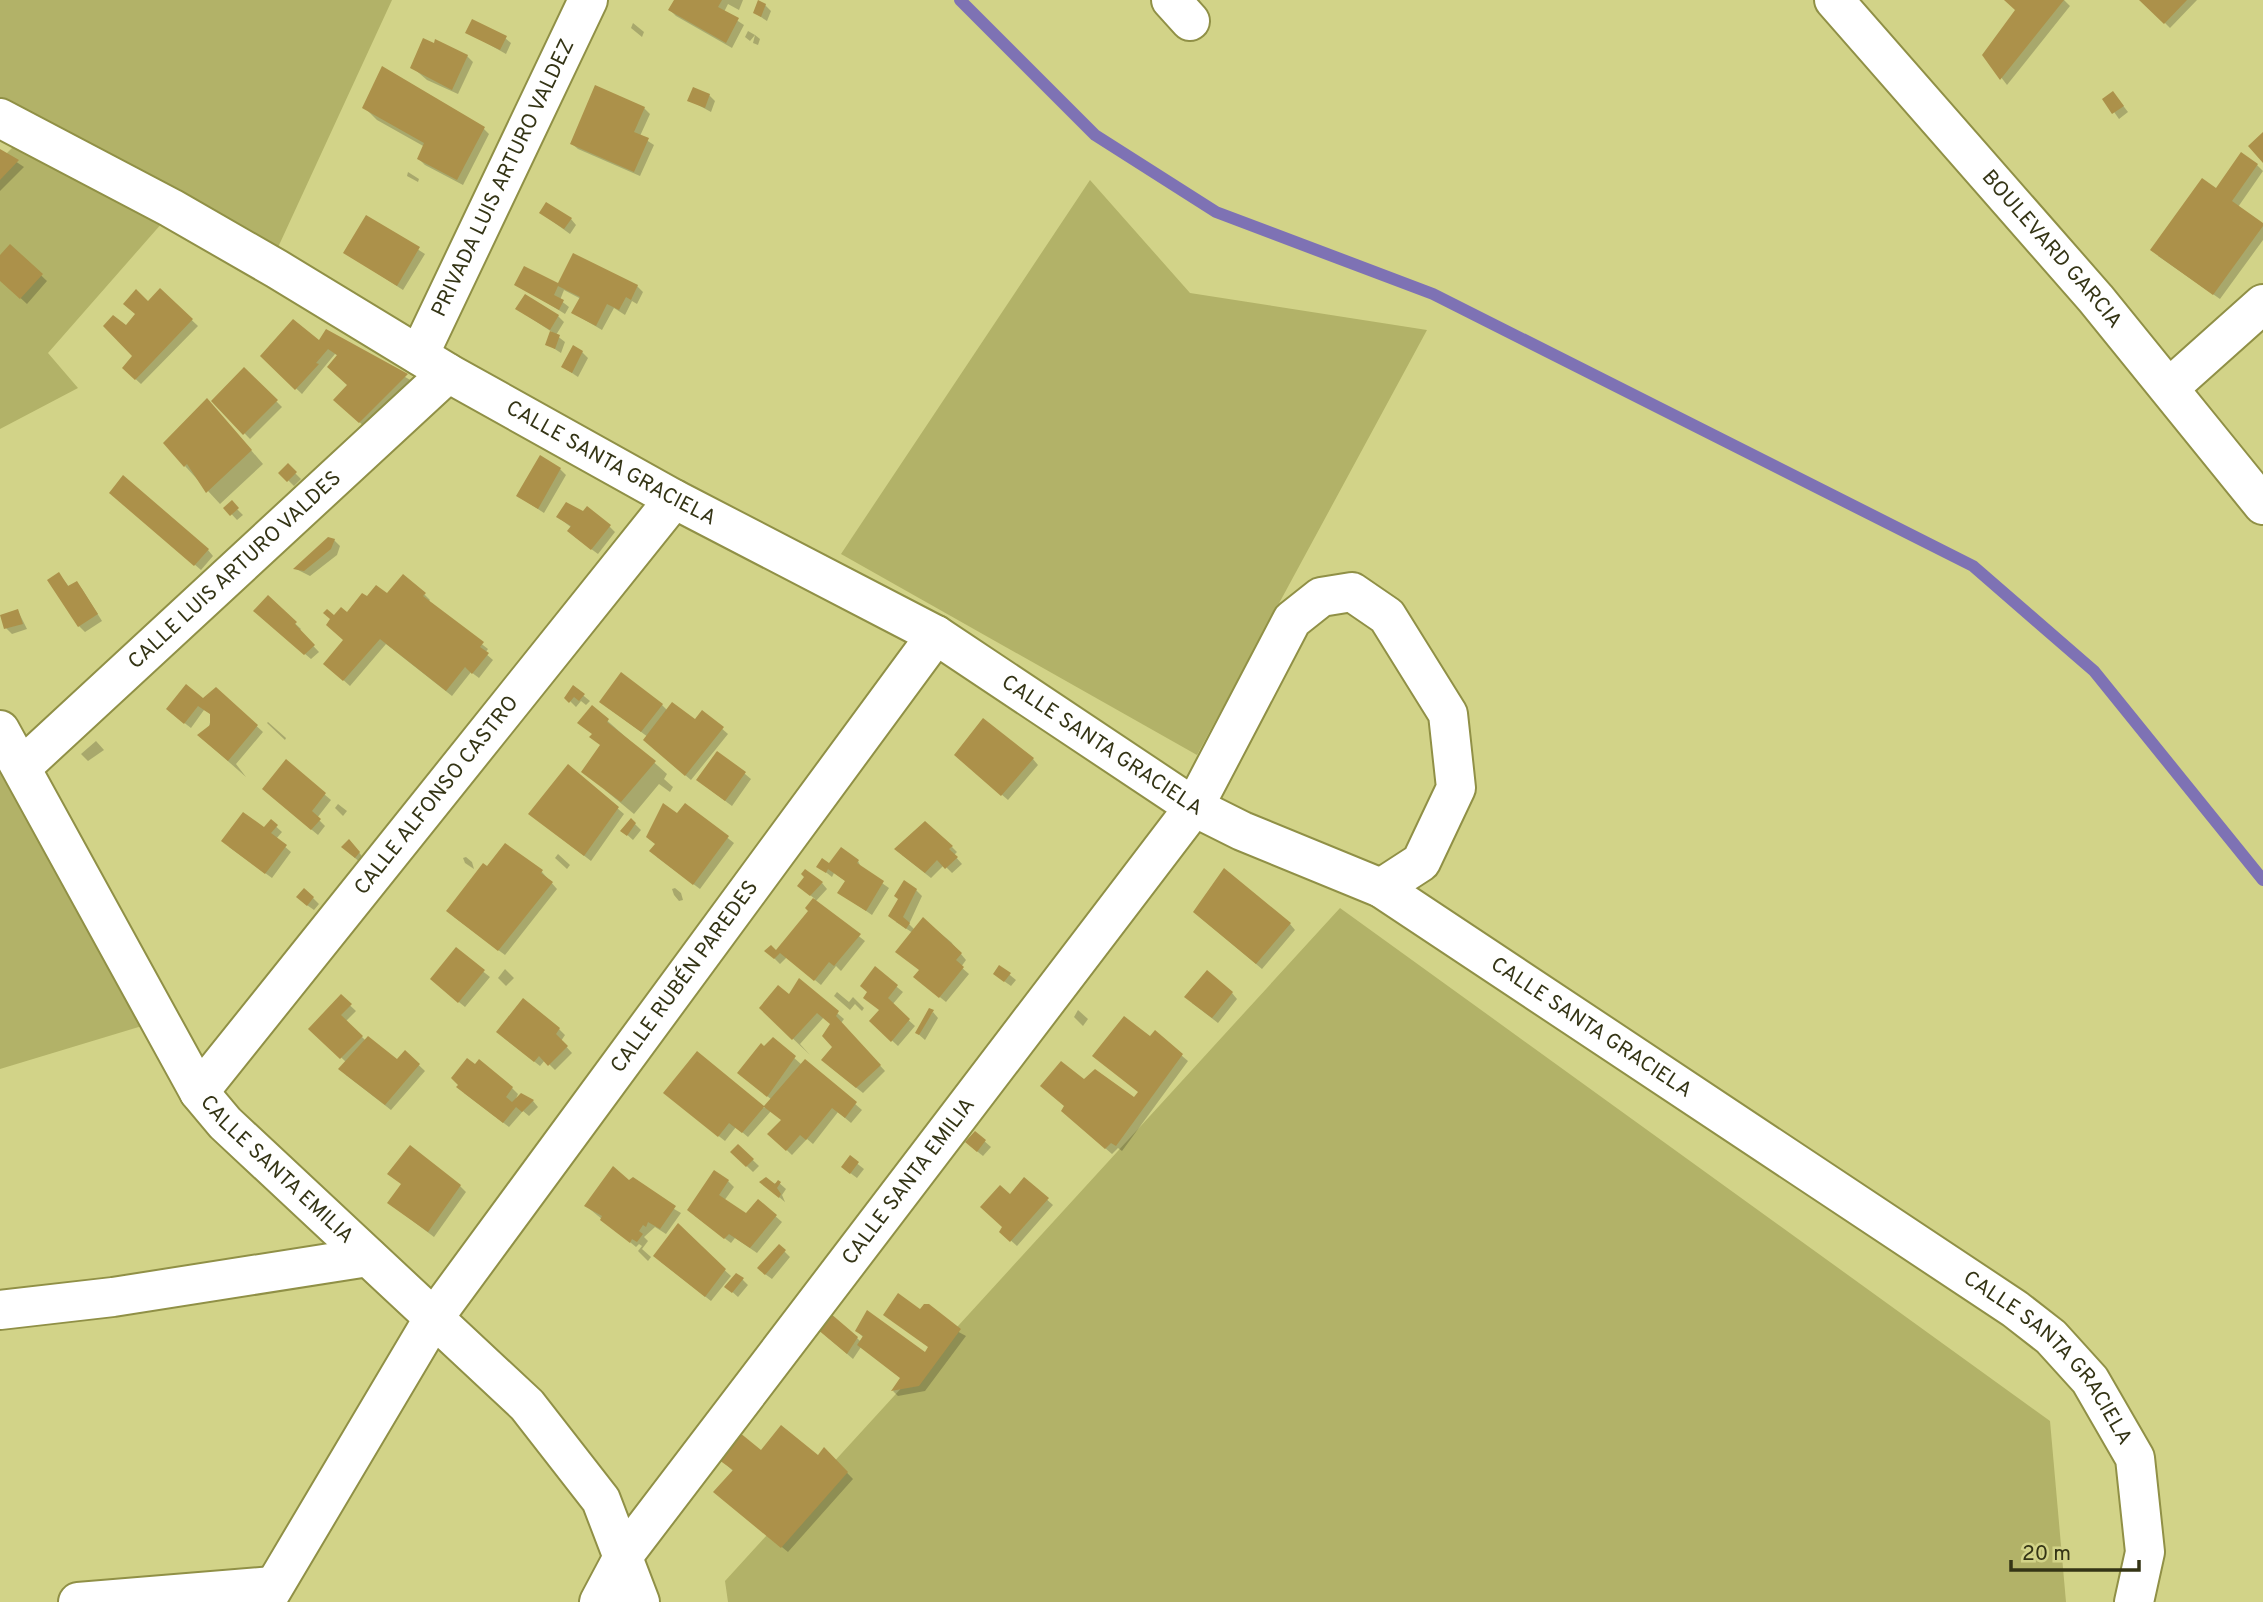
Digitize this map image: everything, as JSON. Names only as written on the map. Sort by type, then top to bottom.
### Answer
[{"type":"street","name":"PRIVADA LUIS ARTURO VALDEZ","points":[[433,364],[588,0]]},
{"type":"street","name":"BOULEVARD GARCIA","points":[[1834,0],[2096,299],[2263,505]]},
{"type":"street","name":"CALLE SANTA GRACIELA","points":[[0,118],[183,215],[433,364],[674,499],[936,635],[1194,807],[1242,831],[1381,888],[2015,1309],[2051,1337],[2090,1380],[2135,1458],[2145,1552],[2134,1602]]},
{"type":"street","points":[[2169,388],[2263,304]]},
{"type":"street","name":"CALLE LUIS ARTURO VALDES","points":[[22,768],[433,364]]},
{"type":"street","name":"CALLE ALFONSO CASTRO","points":[[199,1092],[674,499]]},
{"type":"street","name":"CALLE SANTA EMILIA","points":[[624,1555],[1194,807],[1292,620],[1321,597],[1352,592],[1387,616],[1448,714],[1456,788],[1421,862],[1381,888]]},
{"type":"street","name":"CALLE RUBÉN PAREDES","points":[[269,1594],[433,1319],[936,635]]},
{"type":"street","name":"CALLE SANTA EMILIA","points":[[0,730],[199,1092],[225,1123],[527,1405],[601,1500],[640,1602]]},
{"type":"street","points":[[0,1310],[113,1297],[368,1257]]},
{"type":"street","points":[[599,1602],[624,1555]]},
{"type":"street","points":[[78,1602],[269,1594]]},
{"type":"shaded area","points":[[0,0],[392,0],[274,256],[177,206],[48,353],[78,388],[0,429],[0,160],[31,129],[0,112]]},
{"type":"shaded area","points":[[1090,180],[1190,293],[1427,330],[1197,755],[841,554]]},
{"type":"shaded area","points":[[0,740],[142,1026],[0,1069]]},
{"type":"shaded area","points":[[1340,908],[2050,1421],[2066,1602],[728,1602],[725,1581]]},
{"type":"building","points":[[674,0],[722,0],[718,7],[739,18],[726,43],[668,10]]},
{"type":"building","points":[[758,0],[766,4],[761,17],[753,13]]},
{"type":"building","points":[[2004,0],[2064,0],[2000,80],[1982,55],[2015,10]]},
{"type":"building","points":[[2139,0],[2187,0],[2164,24]]},
{"type":"building","points":[[472,19],[507,36],[500,50],[465,33]]},
{"type":"building","points":[[423,38],[434,43],[435,39],[468,55],[452,90],[410,68]]},
{"type":"building","points":[[382,66],[485,127],[457,180],[417,159],[424,143],[362,108]]},
{"type":"building","points":[[595,85],[645,107],[634,132],[649,138],[634,172],[570,144]]},
{"type":"building","points":[[693,87],[710,94],[705,108],[687,101]]},
{"type":"building","points":[[2113,91],[2124,106],[2112,114],[2102,99]]},
{"type":"building","points":[[2263,132],[2263,163],[2248,146]]},
{"type":"building","points":[[0,149],[19,160],[0,180]]},
{"type":"building","points":[[2241,152],[2258,164],[2232,201],[2263,223],[2263,226],[2213,295],[2150,250],[2202,178],[2216,188]]},
{"type":"building","points":[[546,202],[572,218],[564,229],[539,213]]},
{"type":"building","points":[[366,215],[420,247],[397,286],[343,253]]},
{"type":"building","points":[[10,244],[43,274],[20,299],[0,281],[0,255]]},
{"type":"building","points":[[573,253],[638,285],[631,300],[626,297],[619,310],[607,304],[596,326],[571,313],[580,297],[558,286],[554,295],[564,300],[559,310],[514,285],[524,266],[558,283]]},
{"type":"building","points":[[160,288],[193,319],[135,380],[122,368],[132,356],[103,326],[113,315],[126,325],[135,314],[123,304],[136,289],[148,301]]},
{"type":"building","points":[[525,294],[559,315],[550,330],[515,309]]},
{"type":"building","points":[[293,319],[319,340],[326,329],[408,374],[359,423],[333,400],[347,385],[327,367],[337,355],[328,349],[316,363],[319,364],[295,390],[260,356]]},
{"type":"building","points":[[550,331],[560,335],[555,349],[545,345]]},
{"type":"building","points":[[573,345],[583,351],[572,373],[561,367]]},
{"type":"building","points":[[244,367],[278,400],[243,435],[211,401]]},
{"type":"building","points":[[207,398],[252,450],[206,493],[187,464],[184,467],[163,443]]},
{"type":"building","points":[[540,455],[561,468],[538,509],[516,496]]},
{"type":"building","points":[[288,463],[297,472],[287,482],[278,473]]},
{"type":"building","points":[[123,475],[209,549],[194,566],[109,493]]},
{"type":"building","points":[[232,500],[239,508],[230,516],[223,508]]},
{"type":"building","points":[[566,502],[583,511],[587,506],[611,525],[591,550],[567,531],[571,526],[556,517]]},
{"type":"building","points":[[328,537],[335,539],[331,549],[304,571],[293,569]]},
{"type":"building","points":[[59,572],[68,586],[77,581],[98,614],[78,627],[47,580]]},
{"type":"building","points":[[403,574],[426,593],[423,596],[484,642],[480,647],[489,653],[472,674],[465,667],[446,691],[380,639],[343,681],[323,664],[343,640],[326,625],[330,619],[323,613],[327,609],[334,615],[341,607],[347,612],[362,593],[367,596],[376,585],[387,593]]},
{"type":"building","points":[[268,595],[297,622],[295,624],[315,645],[304,655],[253,611]]},
{"type":"building","points":[[18,609],[23,624],[4,629],[0,615]]},
{"type":"building","points":[[621,672],[663,704],[641,732],[599,702]]},
{"type":"building","points":[[186,684],[203,698],[216,687],[258,725],[228,761],[197,735],[210,725],[210,714],[198,706],[184,724],[166,709]]},
{"type":"building","points":[[573,685],[585,694],[579,701],[574,697],[569,703],[564,698]]},
{"type":"building","points":[[672,702],[695,719],[702,710],[724,727],[685,776],[643,740]]},
{"type":"building","points":[[592,705],[609,719],[607,722],[656,761],[621,802],[581,772],[600,745],[589,737],[592,734],[577,723]]},
{"type":"building","points":[[983,718],[1034,758],[1001,796],[954,755]]},
{"type":"building","points":[[717,751],[746,772],[725,801],[696,780]]},
{"type":"building","points":[[286,759],[326,793],[312,811],[321,819],[311,830],[262,789]]},
{"type":"building","points":[[568,764],[619,807],[584,856],[528,814]]},
{"type":"building","points":[[663,803],[677,813],[685,803],[729,836],[693,885],[649,851],[655,844],[646,837]]},
{"type":"building","points":[[243,812],[264,827],[271,819],[278,825],[271,833],[287,845],[265,874],[221,841]]},
{"type":"building","points":[[631,818],[636,823],[627,836],[620,831]]},
{"type":"building","points":[[925,821],[953,846],[949,849],[958,857],[945,869],[937,860],[925,873],[894,849]]},
{"type":"building","points":[[349,839],[360,852],[355,858],[341,847]]},
{"type":"building","points":[[505,843],[543,870],[541,873],[553,882],[498,951],[446,911],[483,863],[487,866]]},
{"type":"building","points":[[841,847],[859,860],[857,863],[884,881],[866,911],[837,893],[845,881],[828,869],[826,873],[816,867],[822,858],[829,863]]},
{"type":"building","points":[[1224,868],[1291,923],[1256,964],[1193,912]]},
{"type":"building","points":[[805,869],[823,882],[810,896],[797,886],[804,877],[801,874]]},
{"type":"building","points":[[904,880],[917,889],[903,917],[910,923],[906,929],[888,916],[898,899],[894,896]]},
{"type":"building","points":[[304,888],[314,897],[307,906],[296,897]]},
{"type":"building","points":[[813,898],[861,934],[834,966],[829,962],[814,981],[780,953],[774,959],[764,951],[771,945],[776,950],[808,911],[805,908]]},
{"type":"building","points":[[923,917],[962,953],[956,960],[964,967],[939,998],[913,977],[919,970],[895,952]]},
{"type":"building","points":[[456,947],[485,970],[458,1003],[430,979]]},
{"type":"building","points":[[999,965],[1011,973],[1004,982],[993,974]]},
{"type":"building","points":[[875,966],[898,985],[888,998],[910,1019],[891,1042],[869,1021],[879,1010],[863,998],[867,992],[860,986]]},
{"type":"building","points":[[1207,970],[1233,992],[1212,1018],[1184,997]]},
{"type":"building","points":[[799,978],[839,1011],[836,1016],[881,1065],[856,1088],[821,1060],[832,1047],[822,1036],[830,1024],[817,1013],[792,1040],[759,1008],[778,985],[789,994]]},
{"type":"building","points":[[341,994],[352,1004],[341,1015],[363,1036],[340,1059],[308,1029]]},
{"type":"building","points":[[523,998],[560,1028],[556,1034],[568,1046],[548,1066],[539,1056],[534,1062],[496,1032]]},
{"type":"building","points":[[929,1008],[934,1010],[919,1035],[915,1033]]},
{"type":"building","points":[[1124,1016],[1150,1036],[1155,1030],[1183,1054],[1116,1146],[1111,1143],[1105,1149],[1061,1111],[1064,1106],[1040,1086],[1061,1061],[1084,1079],[1095,1069],[1134,1097],[1138,1092],[1092,1056]]},
{"type":"building","points":[[368,1036],[397,1059],[405,1050],[420,1064],[385,1105],[338,1069]]},
{"type":"building","points":[[773,1037],[796,1056],[767,1097],[737,1073],[761,1043],[764,1046]]},
{"type":"building","points":[[697,1051],[764,1106],[805,1059],[857,1102],[845,1118],[832,1108],[806,1140],[800,1135],[786,1151],[767,1134],[781,1120],[764,1107],[742,1133],[729,1123],[718,1137],[663,1093]]},
{"type":"building","points":[[467,1058],[475,1064],[479,1059],[513,1087],[506,1097],[512,1102],[521,1093],[534,1100],[522,1112],[516,1107],[503,1123],[456,1087],[458,1085],[451,1078]]},
{"type":"building","points":[[975,1131],[986,1140],[977,1152],[965,1142]]},
{"type":"building","points":[[738,1144],[754,1159],[746,1167],[730,1152]]},
{"type":"building","points":[[410,1145],[461,1185],[428,1232],[387,1203],[401,1184],[387,1174]]},
{"type":"building","points":[[850,1155],[859,1162],[850,1174],[841,1167]]},
{"type":"building","points":[[613,1166],[629,1180],[633,1177],[676,1206],[660,1229],[648,1222],[646,1227],[643,1225],[639,1231],[643,1234],[637,1242],[632,1239],[630,1243],[600,1220],[602,1216],[584,1206]]},
{"type":"building","points":[[714,1170],[729,1180],[719,1195],[746,1213],[758,1199],[777,1215],[750,1248],[729,1234],[724,1239],[687,1210]]},
{"type":"building","points":[[766,1177],[775,1184],[778,1180],[781,1182],[777,1188],[781,1194],[779,1198],[759,1182]]},
{"type":"building","points":[[1024,1177],[1049,1198],[1010,1242],[999,1232],[1002,1227],[980,1207],[1000,1185],[1010,1194]]},
{"type":"building","points":[[678,1223],[726,1269],[705,1297],[653,1256]]},
{"type":"building","points":[[779,1244],[786,1250],[765,1275],[757,1268]]},
{"type":"building","points":[[736,1273],[744,1278],[732,1293],[724,1287]]},
{"type":"building","points":[[898,1293],[920,1309],[924,1304],[929,1304],[961,1329],[919,1386],[891,1391],[900,1378],[857,1345],[863,1336],[855,1331],[867,1310],[925,1352],[928,1347],[883,1315]]},
{"type":"building","points":[[830,1313],[858,1337],[847,1354],[817,1329]]},
{"type":"building","points":[[781,1425],[818,1455],[824,1447],[848,1472],[781,1548],[713,1492],[733,1470],[712,1455],[734,1428],[761,1450]]},
{"type":"waterway","points":[[960,0],[1095,135],[1216,212],[1433,294],[1973,566],[2094,671],[2263,880]]}]
